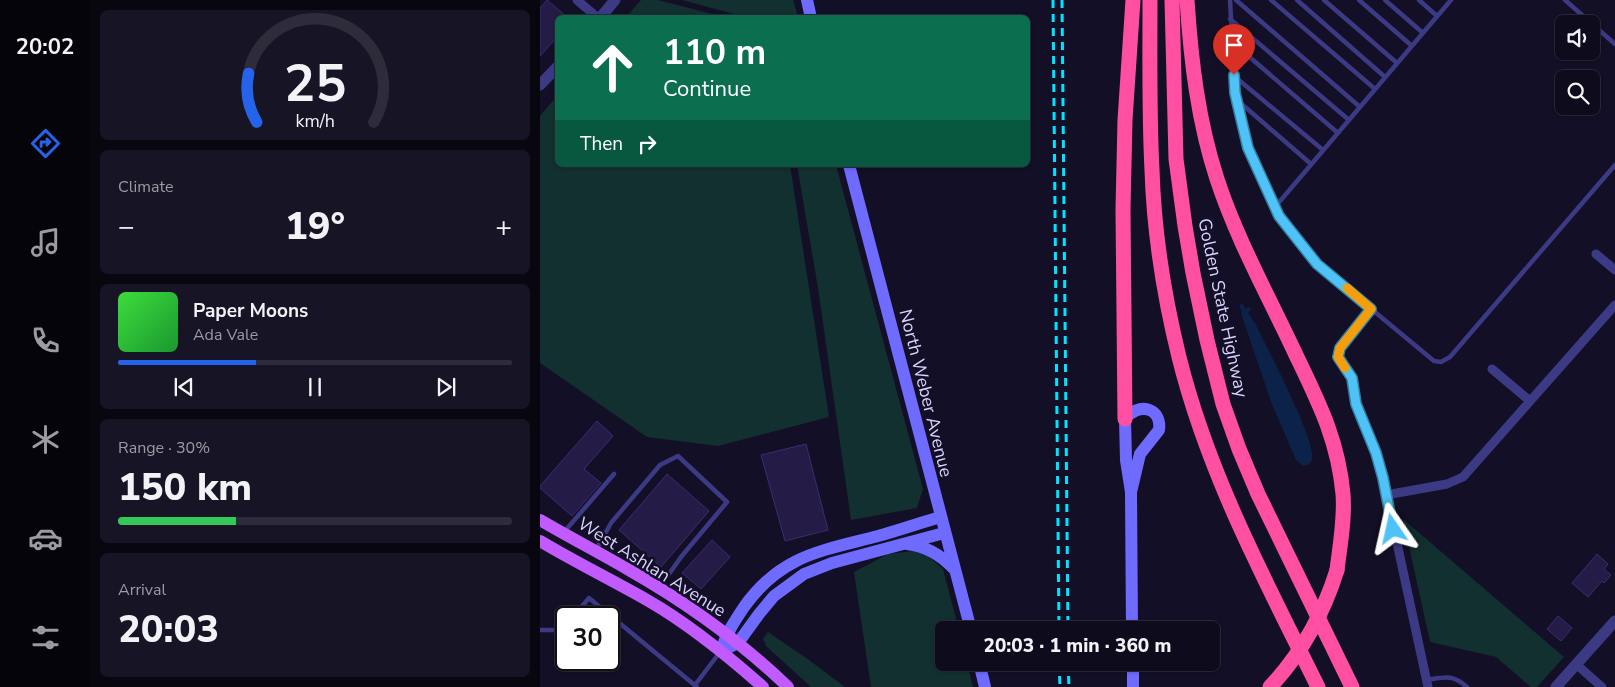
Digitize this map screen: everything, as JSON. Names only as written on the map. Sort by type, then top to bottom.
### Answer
[{"type":"highway","points":[[1125,419],[1123,209],[1125,120],[1133,0]]},
{"type":"highway","points":[[1150,0],[1152,172],[1157,234],[1166,293],[1179,357],[1216,474],[1244,537],[1318,687]]},
{"type":"highway","name":"Golden State Highway","points":[[1172,0],[1176,159],[1193,273],[1223,404],[1258,494],[1352,687]]},
{"type":"highway","points":[[1187,0],[1192,68],[1198,104],[1217,180],[1252,266],[1321,407],[1332,436],[1343,495],[1337,570],[1322,613],[1293,660],[1270,687]]},
{"type":"main road","points":[[807,0],[810,15]]},
{"type":"main road","name":"North Weber Avenue","points":[[850,167],[969,621]]},
{"type":"main road","points":[[1131,492],[1140,454],[1158,434],[1160,426],[1155,414],[1145,408],[1133,411],[1125,419],[1126,460],[1131,492],[1132,621]]},
{"type":"main road","points":[[721,651],[726,634],[748,602],[762,586],[790,563],[823,550],[940,517]]},
{"type":"main road","name":"West Ashlan Avenue","points":[[540,520],[659,588],[738,643],[788,687]]},
{"type":"main road","points":[[540,532],[548,535],[564,533]]},
{"type":"main road","points":[[721,651],[738,643],[767,604],[794,580],[818,568],[944,533]]},
{"type":"main road","name":"West Ashlan Avenue","points":[[540,541],[648,601],[721,651],[763,687]]},
{"type":"main road","points":[[902,544],[915,545],[933,552],[955,571]]},
{"type":"main road","points":[[981,671],[985,687]]},
{"type":"main road","points":[[1133,671],[1133,687]]},
{"type":"street","points":[[577,0],[595,15]]},
{"type":"street","points":[[602,15],[615,0]]},
{"type":"street","points":[[540,86],[555,69]]},
{"type":"street","points":[[1596,254],[1615,270]]},
{"type":"street","points":[[1386,495],[1447,484],[1463,477],[1615,305]]},
{"type":"street","points":[[1492,369],[1530,402]]},
{"type":"street","points":[[1352,378],[1356,404],[1376,453],[1427,684]]},
{"type":"street","points":[[1556,687],[1615,621]]},
{"type":"street","points":[[1576,664],[1602,687]]},
{"type":"lane","points":[[1230,0],[1237,100],[1248,148],[1279,216],[1317,264],[1434,361],[1441,362],[1450,357],[1615,164]]},
{"type":"lane","points":[[1236,0],[1360,107]]},
{"type":"lane","points":[[1271,0],[1375,89]]},
{"type":"lane","points":[[1297,0],[1385,77]]},
{"type":"lane","points":[[1324,0],[1397,63]]},
{"type":"lane","points":[[1358,0],[1412,46]]},
{"type":"lane","points":[[1385,0],[1423,33]]},
{"type":"lane","points":[[1419,0],[1437,16]]},
{"type":"lane","points":[[1275,207],[1450,0]]},
{"type":"lane","points":[[1565,0],[1615,44]]},
{"type":"lane","points":[[1230,19],[1349,120]]},
{"type":"lane","points":[[1232,42],[1338,133]]},
{"type":"lane","points":[[1234,75],[1323,150]]},
{"type":"lane","points":[[1237,100],[1312,164]]},
{"type":"lane","points":[[1352,378],[1338,357],[1338,353],[1371,309]]},
{"type":"lane","points":[[595,551],[612,523],[660,465],[678,456],[727,502],[681,557],[659,588]]},
{"type":"lane","points":[[564,533],[614,474]]},
{"type":"lane","points":[[582,606],[589,598],[599,606]]},
{"type":"lane","points":[[620,623],[696,686],[721,651]]},
{"type":"lane","points":[[540,630],[555,630]]},
{"type":"lane","points":[[1427,684],[1450,676],[1468,687]]},
{"type":"green space","points":[[641,0],[658,0],[716,15],[628,15]]},
{"type":"green space","points":[[682,0],[793,0],[797,15],[738,15]]},
{"type":"green space","points":[[555,98],[555,167],[790,167],[829,417],[718,446],[647,437],[540,363],[540,116]]},
{"type":"green space","points":[[797,167],[837,167],[923,489],[917,508],[851,520],[818,288]]},
{"type":"green space","points":[[1403,519],[1564,657],[1537,687],[1531,687],[1496,657],[1430,642]]},
{"type":"green space","points":[[913,551],[928,556],[943,569],[957,621],[935,621],[935,671],[969,671],[973,687],[871,687],[854,572],[888,554]]},
{"type":"green space","points":[[768,632],[845,687],[811,687],[766,646],[763,639]]},
{"type":"water","points":[[1243,304],[1245,309],[1248,307],[1251,309],[1248,313],[1255,323],[1299,414],[1311,449],[1312,459],[1308,465],[1303,466],[1296,460],[1271,402],[1241,313],[1239,305]]},
{"type":"building","points":[[547,0],[564,15],[555,15],[555,39],[540,56],[540,8]]},
{"type":"building","points":[[597,421],[613,436],[584,469],[601,483],[572,516],[540,486]]},
{"type":"building","points":[[806,444],[828,530],[785,541],[761,455]]},
{"type":"building","points":[[667,474],[709,511],[661,567],[619,530]]},
{"type":"building","points":[[712,540],[730,557],[701,589],[682,573]]},
{"type":"building","points":[[1597,554],[1608,564],[1604,569],[1611,575],[1604,583],[1602,581],[1588,597],[1572,583]]},
{"type":"building","points":[[1558,616],[1572,628],[1561,641],[1547,629]]},
{"type":"railway","points":[[1053,0],[1059,621]]},
{"type":"railway","points":[[1062,0],[1068,621]]},
{"type":"railway","points":[[1059,671],[1060,687]]},
{"type":"railway","points":[[1068,671],[1069,687]]},
{"type":"slow traffic","points":[[1345,368],[1338,357],[1340,348],[1371,309],[1347,288]]},
{"type":"route","points":[[1234,75],[1235,93],[1248,148],[1279,216],[1317,264],[1371,309],[1340,348],[1338,357],[1352,378],[1356,404],[1376,453],[1393,529]]}]
